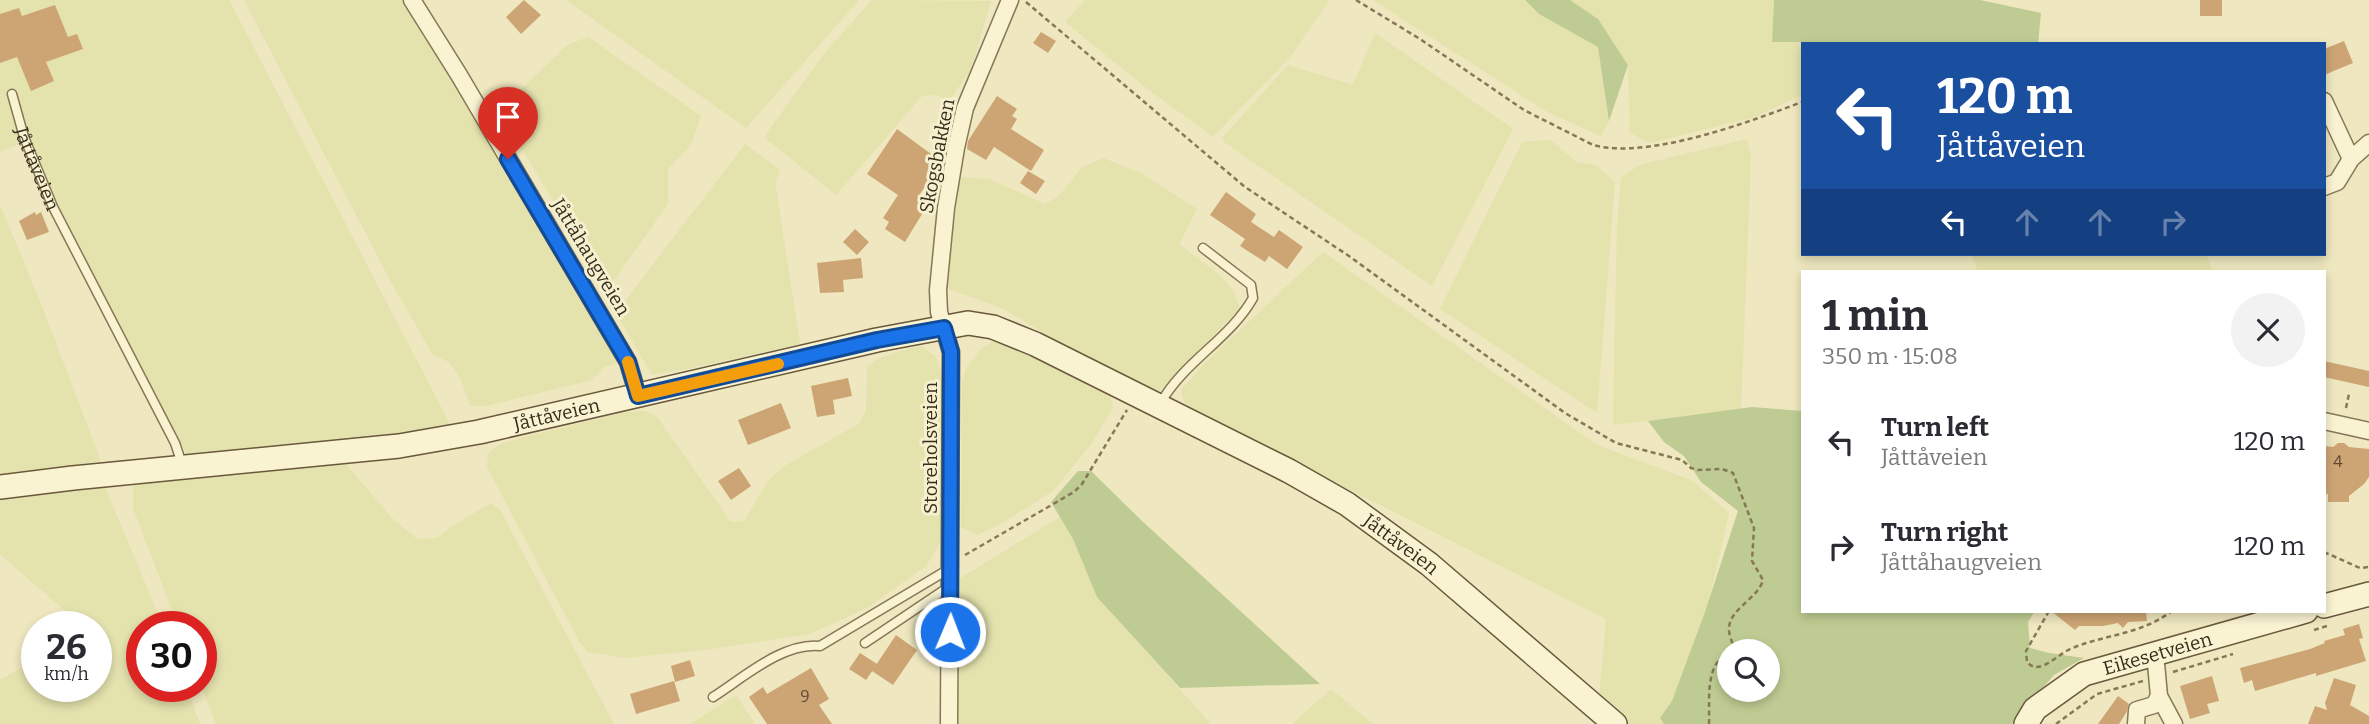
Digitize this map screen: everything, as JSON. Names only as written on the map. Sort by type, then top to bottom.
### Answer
[{"type":"main road","name":"Jåttåveien","points":[[0,487],[399,446],[479,432],[877,340],[968,323],[993,327],[1035,344],[1289,471],[1357,511],[1429,564],[1615,724]]},
{"type":"main road","points":[[2327,616],[2369,594]]},
{"type":"main road","name":"Eikesetveien","points":[[2026,724],[2035,709],[2084,674],[2154,653],[2305,622]]},
{"type":"street","name":"Jåttåhaugveien","points":[[412,0],[628,362],[638,396]]},
{"type":"street","name":"Skogsbakken","points":[[944,328],[939,312],[938,290],[946,208],[960,128],[965,108],[1010,0]]},
{"type":"street","points":[[2326,105],[2351,159]]},
{"type":"street","points":[[2326,186],[2337,182],[2351,159],[2369,143]]},
{"type":"street","name":"Storeholsveien","points":[[944,328],[951,352],[949,724]]},
{"type":"street","points":[[2326,421],[2369,431]]},
{"type":"street","points":[[2154,653],[2159,696],[2174,724]]},
{"type":"street","points":[[2136,724],[2137,710],[2154,705],[2159,696]]},
{"type":"lane","name":"Jåttåveien","points":[[12,94],[24,137],[53,206],[175,443],[183,467]]},
{"type":"lane","points":[[1159,407],[1173,383],[1240,318],[1254,298],[1251,285],[1203,248]]},
{"type":"lane","points":[[713,697],[789,650],[820,646],[949,566]]},
{"type":"lane","points":[[865,643],[950,586]]},
{"type":"path","points":[[1023,0],[1245,187],[1349,256],[1482,354],[1592,430],[1616,443],[1682,460],[1691,468],[1702,471],[1722,469],[1733,473],[1754,528],[1753,564],[1763,580],[1760,588],[1730,622],[1731,639]]},
{"type":"path","points":[[1356,0],[1420,38],[1524,110],[1602,148],[1623,150],[1666,144],[1758,119],[1801,102]]},
{"type":"path","points":[[2347,407],[2349,394]]},
{"type":"path","points":[[949,566],[1074,492],[1082,484],[1136,395]]},
{"type":"path","points":[[2326,553],[2360,568],[2369,567]]},
{"type":"path","points":[[2048,613],[2026,651],[2027,662],[2032,667],[2046,664],[2075,646],[2147,627],[2169,613]]},
{"type":"path","points":[[2305,622],[2327,616]]},
{"type":"path","points":[[2056,724],[2097,694],[2241,652]]},
{"type":"path","points":[[1709,724],[1712,677],[1717,664]]},
{"type":"shaded area","points":[[0,0],[229,0],[451,426],[344,440],[187,455],[51,195],[27,141],[0,152]]},
{"type":"shaded area","points":[[244,0],[406,0],[615,350],[616,364],[605,367],[592,380],[486,406],[470,406],[461,379],[449,362],[433,355],[392,284]]},
{"type":"shaded area","points":[[566,0],[859,0],[746,128]]},
{"type":"shaded area","points":[[872,0],[991,1],[971,69],[948,103],[938,95],[922,96],[836,195],[764,137],[823,55]]},
{"type":"shaded area","points":[[1085,0],[1329,1],[1290,57],[1213,137],[1149,90],[1065,22]]},
{"type":"shaded area","points":[[1373,0],[1525,0],[1539,14],[1598,47],[1609,121],[1601,136],[1549,113]]},
{"type":"shaded area","points":[[1570,0],[1774,0],[1772,42],[1801,43],[1801,95],[1755,117],[1650,143],[1630,133],[1628,65],[1598,19]]},
{"type":"shaded area","points":[[1375,33],[1513,129],[1432,286],[1224,142],[1222,138],[1288,65],[1353,85]]},
{"type":"shaded area","points":[[588,37],[701,116],[691,145],[668,169],[668,204],[607,290],[499,111],[567,45]]},
{"type":"shaded area","points":[[1747,139],[1751,156],[1741,409],[1613,425],[1617,225],[1621,178],[1639,165]]},
{"type":"shaded area","points":[[1550,140],[1577,162],[1596,165],[1615,182],[1597,413],[1440,309],[1522,142]]},
{"type":"shaded area","points":[[745,144],[780,170],[775,182],[800,344],[652,375],[616,313]]},
{"type":"shaded area","points":[[1103,158],[1141,173],[1197,209],[1179,244],[1221,276],[1234,292],[1240,308],[1159,391],[1067,347],[1004,309],[944,287],[958,184],[962,177],[989,179],[1045,204],[1059,196],[1081,168]]},
{"type":"shaded area","points":[[0,205],[38,296],[101,461],[0,476]]},
{"type":"shaded area","points":[[1323,252],[1597,445],[1691,480],[1729,513],[1681,724],[1628,724],[1599,699],[1606,619],[1185,404],[1181,390],[1205,363]]},
{"type":"shaded area","points":[[1972,256],[2207,256],[2213,270],[1978,270]]},
{"type":"shaded area","points":[[996,339],[1063,368],[1110,396],[1113,408],[1091,444],[1054,490],[978,535],[961,527],[962,382],[967,367],[980,350]]},
{"type":"shaded area","points":[[921,346],[936,357],[945,394],[942,539],[926,566],[867,608],[809,634],[705,650],[625,658],[588,652],[579,641],[487,467],[488,454],[498,445],[524,437],[627,412],[645,411],[657,417],[731,522],[744,521],[768,481],[783,467],[860,423],[866,411],[867,368],[877,359]]},
{"type":"shaded area","points":[[345,463],[392,518],[417,539],[437,538],[491,503],[500,510],[614,724],[216,724],[207,702],[217,702],[217,611],[172,611],[133,508],[133,484]]},
{"type":"shaded area","points":[[105,487],[157,611],[126,611],[126,702],[192,702],[200,724],[0,724],[0,680],[21,668],[21,702],[112,702],[112,611],[65,611],[0,554],[0,499],[33,493]]},
{"type":"shaded area","points":[[1060,517],[1073,539],[1097,597],[1211,724],[954,724],[957,580]]},
{"type":"shaded area","points":[[1331,689],[1373,724],[1292,724]]},
{"type":"shaded area","points":[[736,695],[755,724],[690,724]]},
{"type":"green space","points":[[1525,0],[1570,0],[1598,19],[1628,65],[1609,121],[1598,47],[1539,14]]},
{"type":"green space","points":[[1774,0],[1980,0],[2041,13],[2038,42],[1772,42]]},
{"type":"green space","points":[[1752,407],[1801,411],[1801,613],[2034,613],[2028,622],[2030,648],[2084,658],[2054,675],[2012,724],[1664,724],[1660,718],[1672,701],[1738,511],[1701,482],[1684,456],[1664,442],[1648,421]]},
{"type":"green space","points":[[1078,471],[1091,471],[1320,684],[1180,688],[1097,597],[1073,539],[1051,502]]},
{"type":"building","points":[[524,0],[541,15],[521,34],[506,17]]},
{"type":"building","points":[[2200,0],[2222,0],[2222,16],[2200,16]]},
{"type":"building","points":[[55,5],[68,37],[77,34],[83,49],[46,62],[54,81],[31,91],[17,57],[0,63],[0,14],[19,8],[22,16]]},
{"type":"building","points":[[1041,32],[1056,41],[1048,53],[1033,43]]},
{"type":"building","points":[[2344,41],[2353,63],[2326,74],[2326,48]]},
{"type":"building","points":[[997,96],[1017,109],[1012,116],[1017,119],[1011,129],[1044,150],[1031,171],[994,147],[986,160],[967,149],[968,141]]},
{"type":"building","points":[[897,129],[942,162],[920,194],[930,201],[905,242],[885,229],[889,222],[883,218],[898,195],[867,174]]},
{"type":"building","points":[[1028,171],[1045,181],[1036,194],[1020,183]]},
{"type":"building","points":[[1226,192],[1256,214],[1251,222],[1274,237],[1279,230],[1303,247],[1287,269],[1269,256],[1265,262],[1240,246],[1245,239],[1210,215]]},
{"type":"building","points":[[35,212],[36,215],[41,212],[49,232],[27,240],[19,221]]},
{"type":"building","points":[[855,229],[869,242],[857,255],[843,242]]},
{"type":"building","points":[[861,258],[863,278],[843,280],[844,292],[820,293],[817,263]]},
{"type":"building","points":[[2326,361],[2369,371],[2369,387],[2326,377]]},
{"type":"building","points":[[848,378],[852,396],[833,400],[835,414],[817,417],[811,386]]},
{"type":"building","points":[[781,403],[791,428],[748,445],[738,420]]},
{"type":"building","points":[[2344,443],[2349,447],[2369,449],[2369,477],[2349,496],[2349,502],[2328,502],[2326,446]]},
{"type":"building","points":[[739,468],[751,486],[731,500],[718,481]]},
{"type":"building","points":[[2054,613],[2146,613],[2147,621],[2128,622],[2123,628],[2118,623],[2079,626],[2075,630]]},
{"type":"building","points":[[2359,624],[2363,638],[2359,639],[2366,661],[2255,691],[2252,680],[2244,683],[2240,668],[2310,649],[2325,643],[2324,641],[2345,635],[2343,629]]},
{"type":"building","points":[[896,635],[917,650],[893,685],[872,671]]},
{"type":"building","points":[[860,653],[877,664],[866,680],[849,669]]},
{"type":"building","points":[[690,660],[695,676],[675,682],[671,666]]},
{"type":"building","points":[[811,668],[829,699],[819,705],[832,724],[767,724],[749,697],[763,687],[767,694]]},
{"type":"building","points":[[2212,676],[2219,701],[2207,704],[2210,713],[2190,719],[2180,686]]},
{"type":"building","points":[[2334,678],[2356,685],[2350,705],[2369,716],[2369,724],[2308,724],[2315,706],[2327,710],[2325,703]]},
{"type":"building","points":[[674,681],[680,701],[636,714],[630,694]]},
{"type":"building","points":[[2118,696],[2129,704],[2119,724],[2098,724]]},
{"type":"slow traffic","points":[[628,362],[638,396],[778,364]]},
{"type":"route","points":[[508,159],[628,362],[638,396],[877,340],[944,328],[951,352],[950,632]]}]
